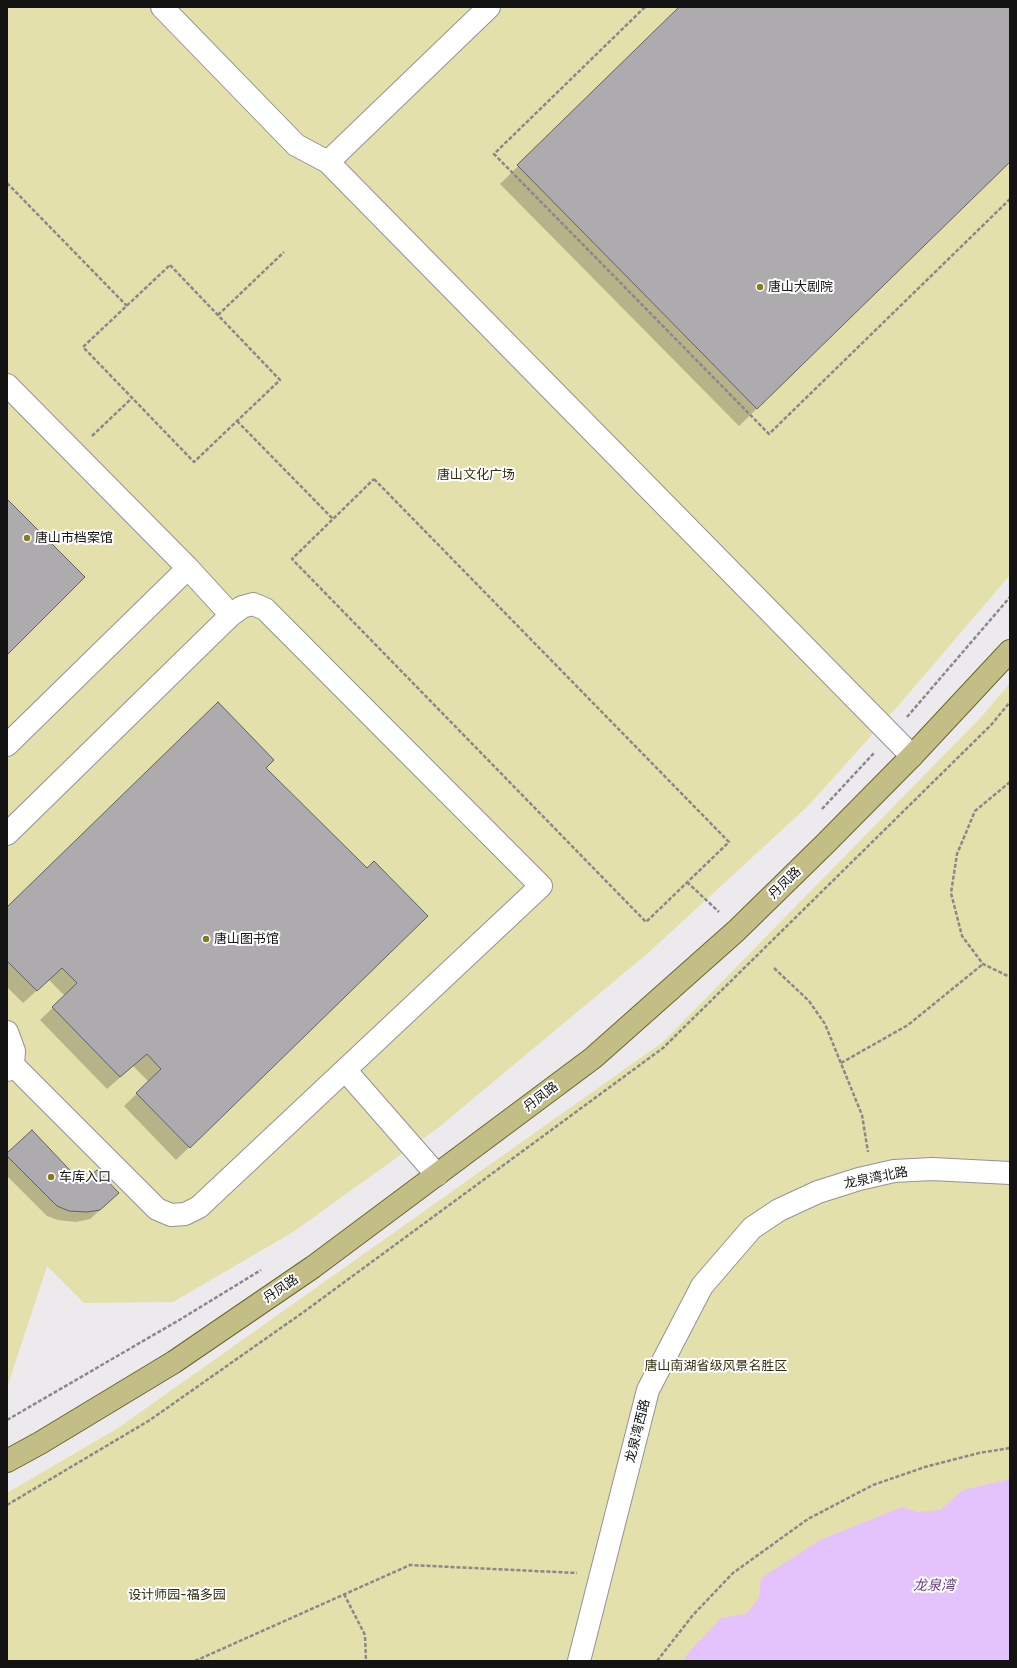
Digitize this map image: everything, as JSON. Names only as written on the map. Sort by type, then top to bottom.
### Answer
[{"type":"main road","name":"丹凤路","points":[[7,1461],[174,1362],[314,1267],[593,1058],[738,928],[825,844],[912,756],[1010,651]]},
{"type":"street","points":[[162,7],[296,145],[328,162],[912,756]]},
{"type":"street","points":[[328,162],[489,7]]},
{"type":"street","points":[[7,385],[188,568],[231,615]]},
{"type":"street","points":[[7,745],[188,568]]},
{"type":"street","points":[[7,834],[231,615],[242,607],[253,604],[265,609],[541,886],[199,1207],[185,1214],[171,1215],[157,1209],[10,1068],[14,1051],[7,1032]]},
{"type":"street","points":[[346,1070],[437,1176]]},
{"type":"street","name":"龙泉湾北路","points":[[752,1228],[779,1210],[818,1192],[866,1177],[894,1172],[932,1169],[1010,1173]]},
{"type":"street","name":"龙泉湾西路","points":[[579,1661],[648,1390],[702,1286],[752,1228]]},
{"type":"path","points":[[645,7],[494,154],[769,434],[1010,199]]},
{"type":"path","points":[[7,183],[126,306]]},
{"type":"path","points":[[218,315],[284,252]]},
{"type":"path","points":[[170,265],[218,315],[280,380],[194,462],[83,347],[170,265]]},
{"type":"path","points":[[75,454],[132,398]]},
{"type":"path","points":[[237,421],[333,519]]},
{"type":"path","points":[[374,479],[729,842],[687,882],[646,922],[292,559],[374,479]]},
{"type":"path","points":[[822,809],[890,735],[1010,598]]},
{"type":"path","points":[[1010,782],[975,811],[957,854],[951,893],[962,936],[983,964],[1010,977]]},
{"type":"path","points":[[687,882],[719,912]]},
{"type":"path","points":[[713,917],[724,907]]},
{"type":"path","points":[[841,1063],[908,1025],[983,964]]},
{"type":"path","points":[[774,968],[809,1001],[825,1024],[862,1115],[868,1152]]},
{"type":"path","points":[[7,1420],[181,1319],[266,1267]]},
{"type":"path","points":[[657,1661],[693,1615],[733,1572],[808,1518],[873,1485],[925,1467],[979,1453],[1010,1448]]},
{"type":"path","points":[[195,1661],[410,1564],[601,1574]]},
{"type":"path","points":[[344,1594],[365,1635],[366,1661]]},
{"type":"green space","name":"唐山文化广场","points":[[7,7],[1010,7],[1010,575],[898,706],[808,806],[647,954],[438,1128],[293,1232],[173,1302],[84,1303],[47,1266],[7,1388]]},
{"type":"green space","name":"唐山南湖省级风景名胜区","points":[[1010,683],[1010,1661],[7,1661],[7,1493],[118,1428],[663,1042],[983,715]]},
{"type":"water","name":"龙泉湾","points":[[1010,1479],[1010,1661],[683,1661],[689,1652],[721,1618],[746,1614],[759,1598],[761,1578],[820,1540],[902,1507],[918,1512],[940,1510],[963,1490]]},
{"type":"building","name":"唐山大剧院","points":[[679,7],[1010,7],[1010,162],[757,409],[517,165]]},
{"type":"building","name":"唐山市档案馆","points":[[7,499],[85,577],[7,655]]},
{"type":"building","name":"唐山图书馆","points":[[218,702],[274,760],[266,768],[367,868],[374,861],[428,916],[190,1148],[136,1093],[161,1069],[147,1054],[120,1077],[52,1007],[77,983],[62,968],[37,991],[7,961],[7,907]]},
{"type":"building","name":"车库入口","points":[[32,1130],[82,1183],[97,1170],[119,1193],[100,1210],[87,1212],[69,1211],[57,1206],[7,1156],[7,1153]]},
{"type":"place","name":"唐山大剧院","points":[[760,287]]},
{"type":"place","name":"唐山市档案馆","points":[[27,538]]},
{"type":"place","name":"唐山图书馆","points":[[206,939]]},
{"type":"place","name":"车库入口","points":[[51,1177]]},
{"type":"park label","name":"设计师园-福多园","points":[[177,1595]]}]
